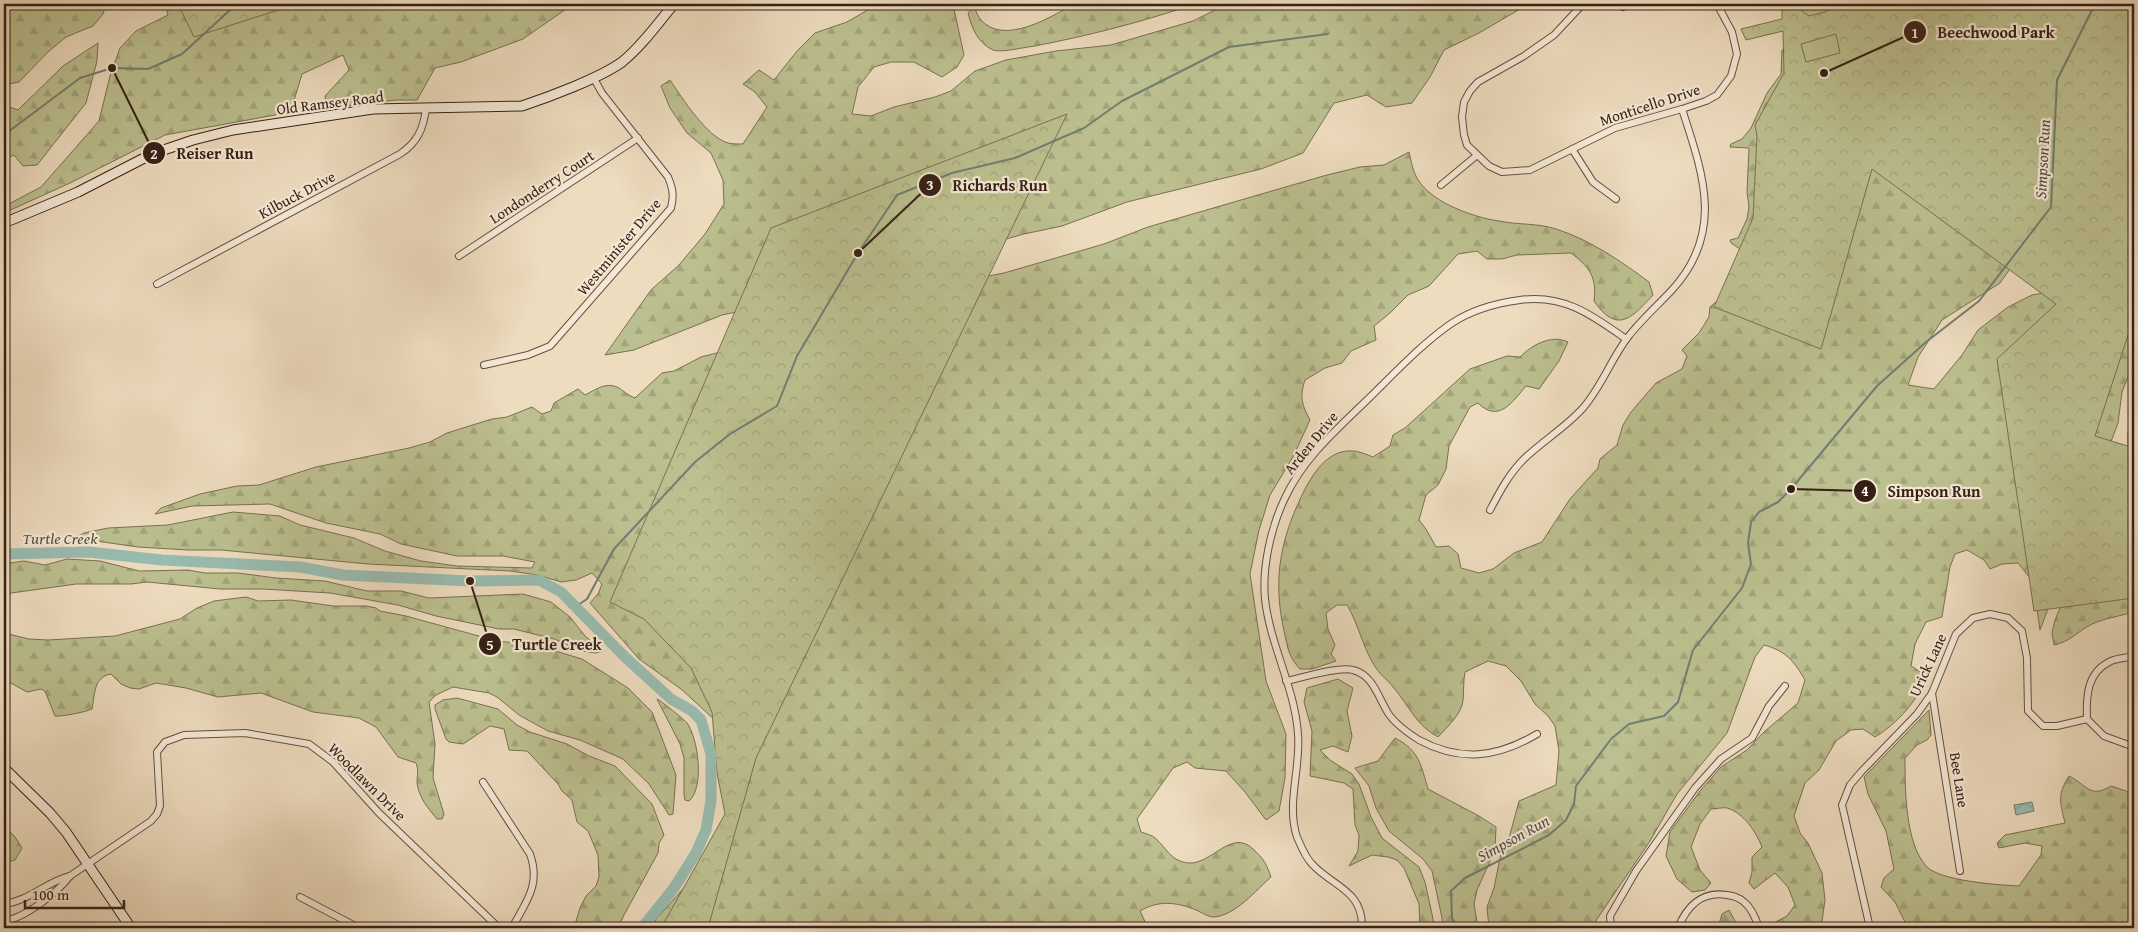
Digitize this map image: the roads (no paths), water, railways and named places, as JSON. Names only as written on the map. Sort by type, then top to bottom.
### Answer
[{"type":"street","name":"Old Ramsey Road","points":[[4,223],[78,192],[152,154],[193,140],[233,130],[374,109],[522,106],[543,99],[620,63],[633,52],[674,4]]},
{"type":"street","points":[[1441,185],[1476,156],[1467,145],[1462,117],[1464,102],[1470,91],[1478,82],[1524,56],[1554,35],[1583,4]]},
{"type":"street","name":"Monticello Drive","points":[[1476,156],[1489,166],[1502,172],[1530,170],[1614,128],[1682,109],[1717,95],[1731,76],[1737,54],[1735,40],[1718,4]]},
{"type":"street","name":"Westminister Drive","points":[[484,365],[528,355],[550,346],[671,208],[674,197],[673,188],[668,177],[602,93],[593,77]]},
{"type":"street","name":"Kilbuck Drive","points":[[158,284],[400,154],[411,146],[418,137],[423,126],[426,109]]},
{"type":"street","points":[[1490,510],[1511,473],[1526,457],[1583,408],[1602,383],[1626,339],[1672,289],[1689,266],[1704,227],[1705,196],[1703,178],[1682,109]]},
{"type":"street","name":"Londonderry Court","points":[[459,256],[638,138]]},
{"type":"street","points":[[1572,149],[1593,182],[1616,199]]},
{"type":"street","name":"Arden Drive","points":[[1362,928],[1362,918],[1358,906],[1348,892],[1313,866],[1306,856],[1297,836],[1292,816],[1299,752],[1296,714],[1272,639],[1265,597],[1266,563],[1272,535],[1285,498],[1301,469],[1344,421],[1401,366],[1452,323],[1471,313],[1498,304],[1522,300],[1553,300],[1579,307],[1626,339]]},
{"type":"street","name":"Urick Lane","points":[[1870,928],[1842,804],[1850,785],[1917,714],[1932,693],[1956,634],[1973,618],[1990,614],[2008,618],[2022,631],[2027,658],[2028,711],[2043,726],[2057,726],[2087,719]]},
{"type":"street","points":[[2134,656],[2111,661],[2096,672],[2086,693],[2087,719],[2104,736],[2134,747]]},
{"type":"street","points":[[1286,681],[1340,670],[1352,670],[1371,682],[1388,714],[1405,730],[1433,747],[1465,756],[1496,752],[1521,744],[1537,734]]},
{"type":"street","points":[[1611,928],[1610,916],[1636,871],[1695,788],[1721,759],[1752,738],[1770,706],[1785,686]]},
{"type":"street","name":"Bee Lane","points":[[1932,693],[1960,871]]},
{"type":"street","name":"Woodlawn Drive","points":[[87,863],[144,826],[157,814],[160,800],[157,752],[165,742],[184,735],[245,733],[284,739],[309,744],[323,753],[379,813],[499,928]]},
{"type":"street","points":[[4,768],[50,813],[131,928]]},
{"type":"street","points":[[483,782],[530,854],[534,865],[533,890],[512,928]]},
{"type":"street","points":[[4,922],[20,916],[61,888],[70,876],[87,863]]},
{"type":"street","points":[[4,904],[21,900],[56,879],[70,876]]},
{"type":"street","points":[[1678,928],[1682,918],[1695,901],[1714,893],[1735,896],[1745,902],[1753,912],[1759,928]]},
{"type":"street","points":[[300,897],[359,928]]},
{"type":"water","points":[[2032,802],[2034,811],[2016,815],[2014,805]]},
{"type":"waterway","points":[[4,135],[80,78],[112,68],[148,69],[182,54],[230,10],[245,4]]},
{"type":"waterway","name":"Simpson Run","points":[[1458,928],[1452,918],[1451,891],[1465,878],[1549,835],[1566,820],[1574,804],[1576,786],[1611,739],[1629,724],[1664,716],[1678,702],[1693,650],[1742,588],[1751,564],[1748,543],[1751,522],[1759,512],[1778,502],[1791,489],[1877,386],[1926,342],[1979,301],[2051,207],[2057,80],[2095,4]]},
{"type":"waterway","points":[[575,607],[587,599],[614,549],[695,462],[730,434],[777,406],[797,356],[858,253],[897,195],[952,173],[1015,158],[1084,128],[1122,101],[1229,47],[1328,34]]},
{"type":"waterway","name":"Turtle Creek","points":[[4,554],[89,552],[162,560],[300,567],[343,575],[470,581],[539,580],[561,592],[625,657],[671,699],[692,711],[701,720],[711,754],[711,801],[706,830],[696,853],[674,888],[642,928]]},
{"type":"place","name":"Reiser Run","points":[[112,68]]},
{"type":"place","name":"Beechwood Park","points":[[1824,73]]},
{"type":"place","name":"Richards Run","points":[[858,253]]},
{"type":"place","name":"Simpson Run","points":[[1791,489]]},
{"type":"place","name":"Turtle Creek","points":[[470,581]]}]
